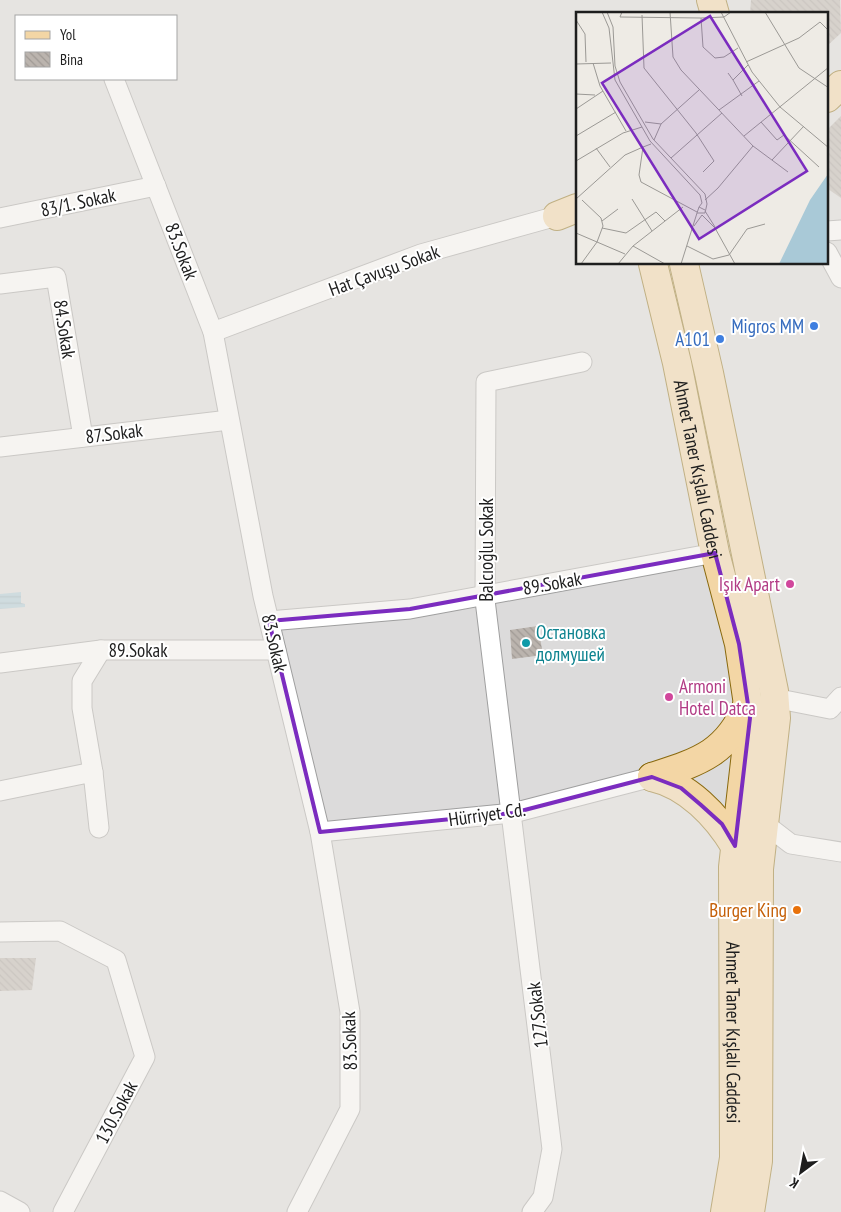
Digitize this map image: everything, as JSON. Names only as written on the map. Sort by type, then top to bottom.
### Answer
[{"type":"main road","points":[[828,87],[841,83]]},
{"type":"main road","points":[[828,97],[841,83]]},
{"type":"main road","name":"Ahmet Taner Kışlalı Caddesi","points":[[652,265],[677,363],[716,554],[739,644],[750,718],[733,867],[734,1158],[725,1212]]},
{"type":"main road","name":"Ahmet Taner Kışlalı Caddesi","points":[[684,265],[710,373],[774,698],[776,718],[759,869],[758,1161],[750,1212]]},
{"type":"main road","points":[[652,777],[702,760],[718,749],[732,735],[748,704]]},
{"type":"main road","points":[[652,777],[681,788],[722,824],[735,846]]},
{"type":"street","name":"83.Sokak","points":[[114,80],[214,332],[229,420],[276,650],[320,832],[350,1012],[350,1109],[296,1212]]},
{"type":"street","name":"83/1. Sokak","points":[[0,218],[156,186]]},
{"type":"street","name":"Hat Çavuşu Sokak","points":[[214,332],[422,254],[570,214]]},
{"type":"street","points":[[828,231],[841,230]]},
{"type":"street","points":[[828,254],[841,278]]},
{"type":"street","name":"84.Sokak","points":[[0,284],[56,277],[83,437]]},
{"type":"street","name":"Balcıoğlu Sokak","points":[[513,813],[485,596],[486,382],[582,362]]},
{"type":"street","name":"87.Sokak","points":[[0,447],[229,420]]},
{"type":"street","name":"89.Sokak","points":[[270,621],[410,609],[716,554]]},
{"type":"street","points":[[98,828],[93,772],[82,708],[82,681],[101,650]]},
{"type":"street","name":"89.Sokak","points":[[0,663],[101,650],[276,650]]},
{"type":"street","points":[[774,698],[837,707]]},
{"type":"street","points":[[0,791],[93,772]]},
{"type":"street","name":"Hürriyet Cd.","points":[[320,832],[513,813],[652,777]]},
{"type":"street","name":"127.Sokak","points":[[513,813],[552,1149],[543,1197],[532,1212]]},
{"type":"street","points":[[765,824],[791,844],[841,852]]},
{"type":"street","name":"130.Sokak","points":[[0,932],[60,931],[116,960],[145,1057],[63,1212]]},
{"type":"street","points":[[0,1201],[20,1212]]},
{"type":"highlighted area","points":[[715,553],[739,644],[750,718],[735,846],[722,824],[681,788],[652,777],[513,813],[320,832],[269,621],[410,609]]},
{"type":"shaded area","points":[[0,0],[841,0],[841,1212],[0,1212]]},
{"type":"water","points":[[21,592],[21,603],[25,604],[25,607],[0,609],[0,594]]},
{"type":"building","points":[[751,0],[840,0],[841,33],[828,45],[828,12],[750,12]]},
{"type":"building","points":[[841,116],[841,198],[828,189],[828,129]]},
{"type":"building","name":"Остановка долмушей","points":[[538,626],[543,655],[512,659],[510,630]]},
{"type":"building","points":[[0,958],[36,958],[32,990],[0,991]]},
{"type":"place","name":"Migros MM","points":[[814,326]]},
{"type":"place","name":"A101","points":[[720,339]]},
{"type":"place","name":"Işık Apart","points":[[790,584]]},
{"type":"place","name":"Остановка долмушей","points":[[526,643]]},
{"type":"place","name":"Armoni Hotel Datca","points":[[669,697]]},
{"type":"place","name":"Burger King","points":[[797,910]]}]
